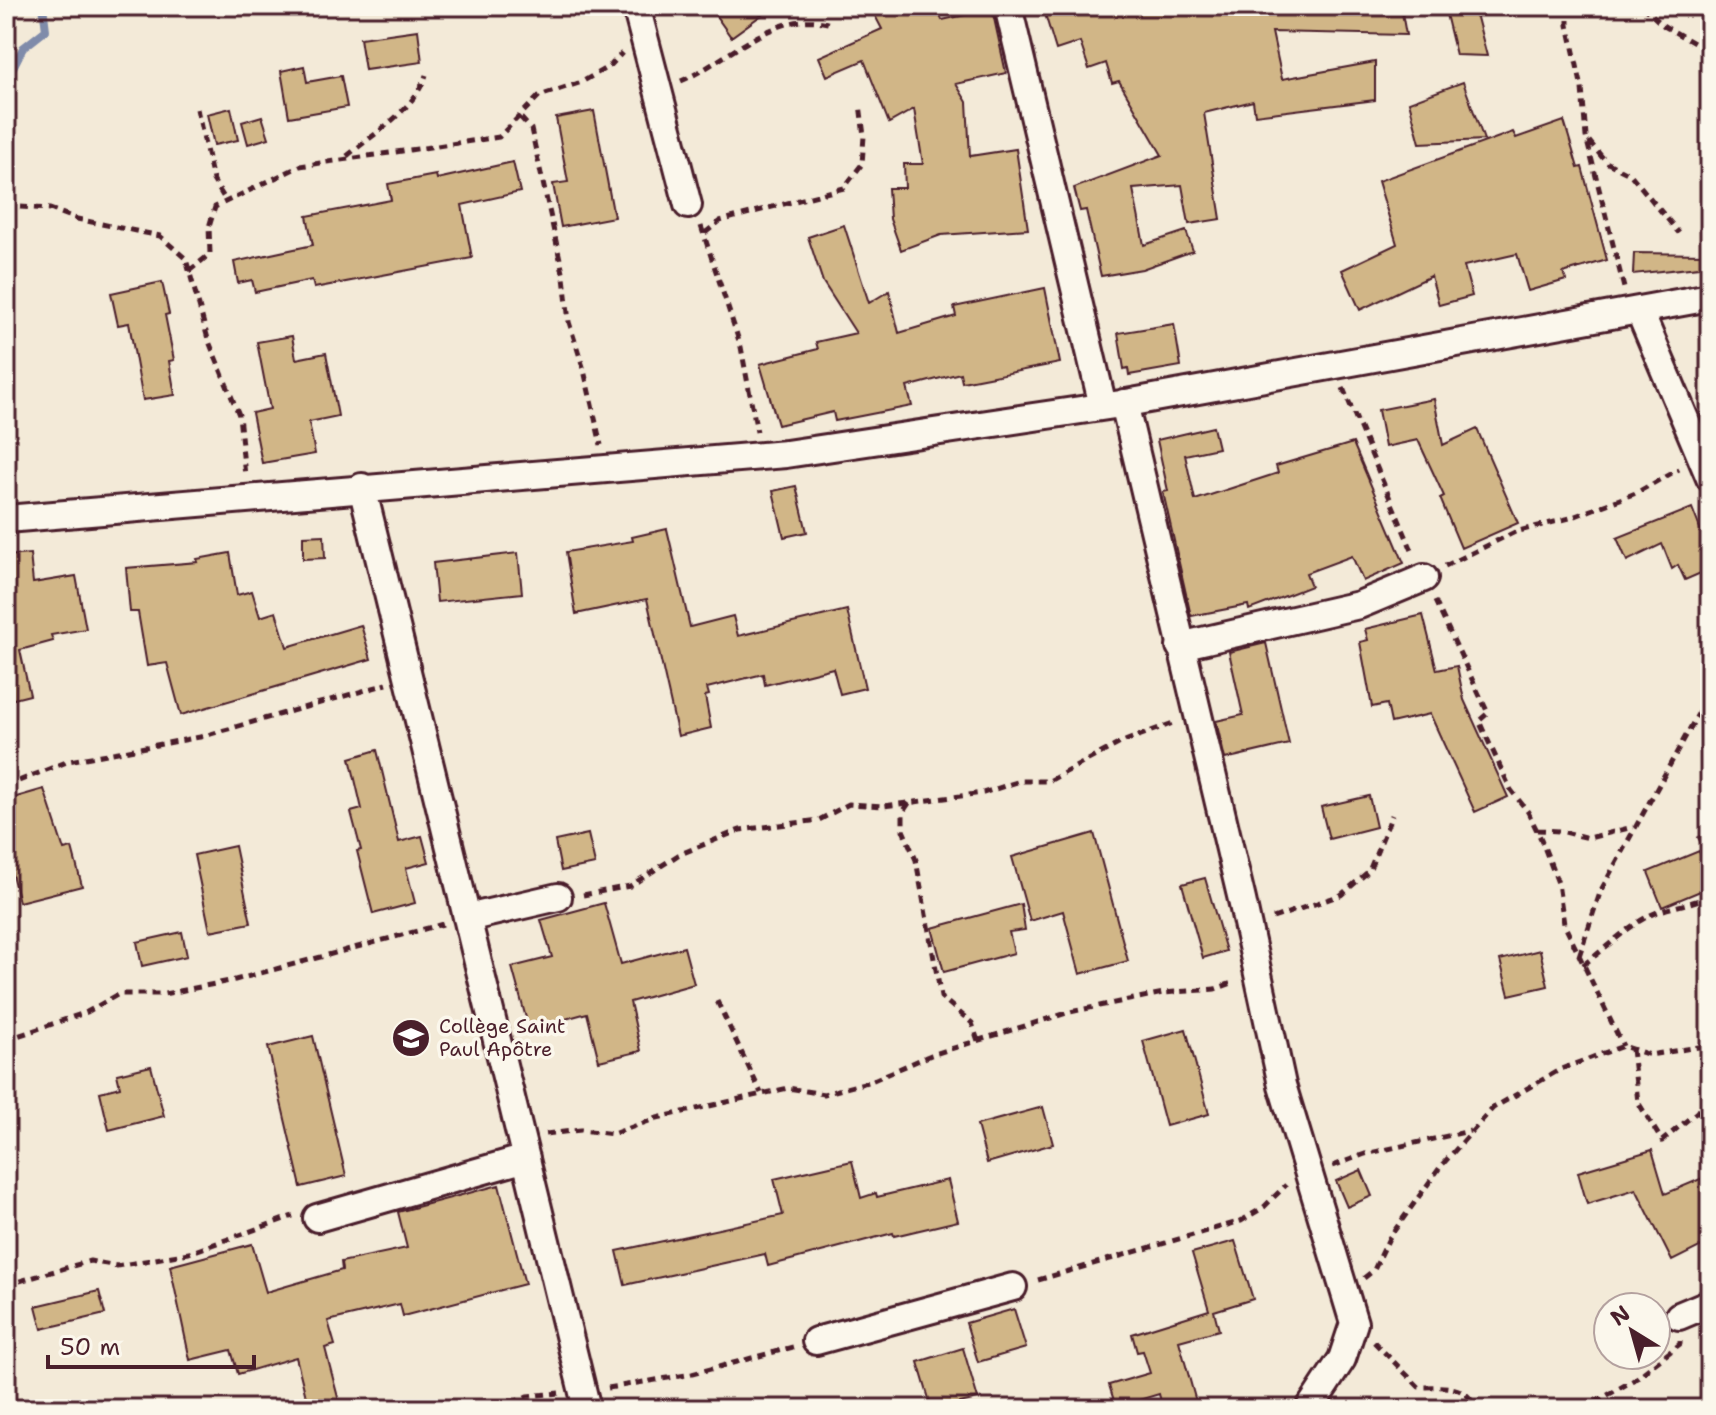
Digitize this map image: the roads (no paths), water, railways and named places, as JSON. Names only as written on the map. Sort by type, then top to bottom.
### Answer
[{"type":"street","points":[[1008,6],[1180,646],[1250,936],[1282,1085],[1354,1323],[1342,1359],[1309,1409]]},
{"type":"street","points":[[640,19],[688,205]]},
{"type":"street","points":[[6,519],[761,456],[1113,405],[1710,297]]},
{"type":"street","points":[[1634,311],[1705,467]]},
{"type":"street","points":[[362,487],[585,1400]]},
{"type":"street","points":[[1180,646],[1359,605],[1424,578]]},
{"type":"street","points":[[467,918],[558,897]]},
{"type":"street","points":[[317,1218],[524,1150]]},
{"type":"street","points":[[816,1341],[1013,1287]]},
{"type":"street","points":[[1679,1316],[1710,1303]]},
{"type":"waterway","points":[[6,81],[23,48],[46,30],[43,6]]},
{"type":"place","name":"Collège Saint Paul Apôtre","points":[[411,1038]]}]
